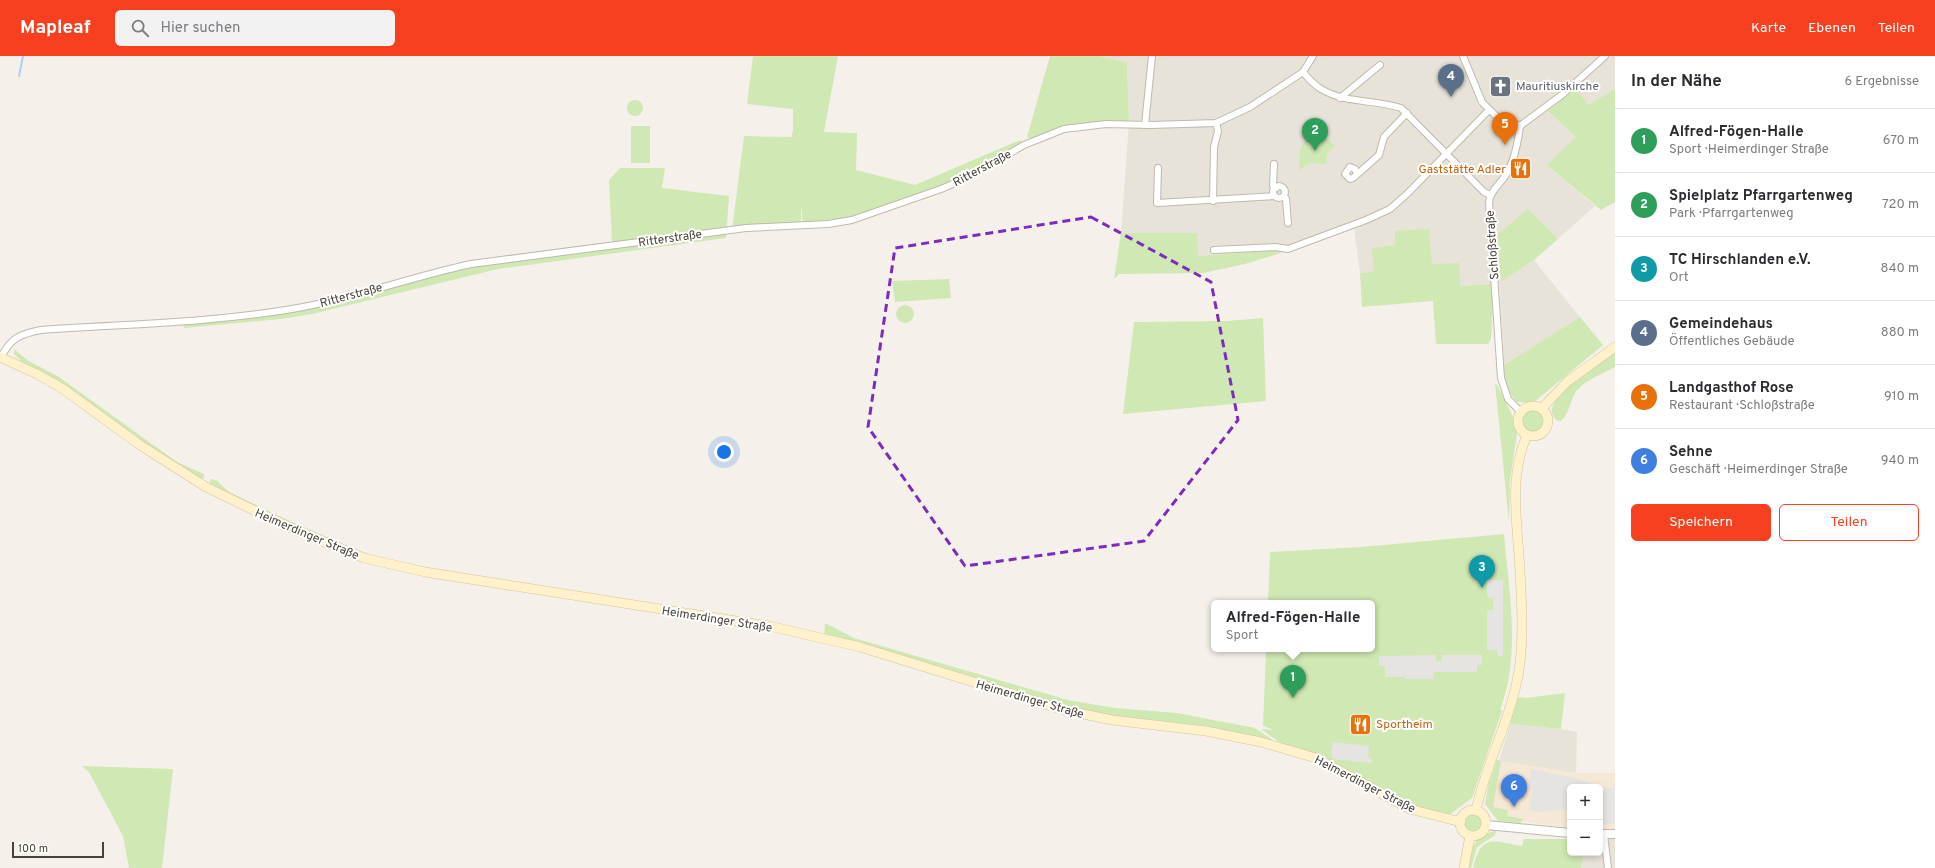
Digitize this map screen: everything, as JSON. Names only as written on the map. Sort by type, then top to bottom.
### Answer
[{"type":"main road","points":[[1542,408],[1568,380],[1615,347]]},
{"type":"main road","name":"Heimerdinger Straße","points":[[0,357],[37,374],[63,389],[140,445],[206,487],[295,530],[364,558],[425,572],[769,626],[860,648],[1064,710],[1112,720],[1206,731],[1261,742],[1292,750],[1322,761],[1410,809],[1461,822]]},
{"type":"main road","points":[[1531,406],[1542,408],[1548,417],[1547,429],[1540,435],[1527,435],[1518,425],[1521,412],[1531,406]]},
{"type":"main road","points":[[1476,811],[1492,756],[1514,696],[1520,663],[1520,582],[1516,492],[1518,463],[1527,435]]},
{"type":"main road","points":[[1476,811],[1484,817],[1486,825],[1480,834],[1470,836],[1462,830],[1461,822],[1467,812],[1476,811]]},
{"type":"main road","points":[[1464,868],[1470,836]]},
{"type":"street","points":[[1145,125],[1152,56]]},
{"type":"street","name":"Ritterstraße","points":[[0,357],[10,343],[16,338],[41,330],[201,320],[291,309],[327,303],[430,273],[471,264],[746,228],[845,222],[945,188],[987,168],[1024,145],[1064,129],[1106,124],[1203,125],[1216,123],[1250,107],[1303,72],[1313,56]]},
{"type":"street","points":[[1464,56],[1482,102],[1496,116],[1520,126],[1563,94],[1605,56]]},
{"type":"street","points":[[1340,98],[1380,65]]},
{"type":"street","points":[[1303,72],[1320,88],[1340,98],[1389,104],[1401,108],[1484,192],[1490,195]]},
{"type":"street","points":[[1214,250],[1275,247],[1288,249],[1366,220],[1390,209],[1489,110]]},
{"type":"street","points":[[1357,174],[1378,155],[1384,137],[1407,113]]},
{"type":"street","points":[[1213,201],[1214,147],[1218,131],[1216,123]]},
{"type":"street","name":"Schloßstraße","points":[[1520,126],[1516,148],[1509,169],[1490,195],[1489,202],[1501,378],[1508,399],[1521,412]]},
{"type":"street","points":[[1274,164],[1273,186],[1276,188]]},
{"type":"street","points":[[1158,168],[1157,203],[1213,201],[1275,196],[1279,198],[1284,196]]},
{"type":"street","points":[[1276,188],[1279,187],[1284,189],[1288,223]]},
{"type":"street","points":[[1275,196],[1273,191],[1276,188]]},
{"type":"street","points":[[1486,825],[1567,833]]},
{"type":"street","points":[[1603,834],[1615,834]]},
{"type":"street","points":[[1603,840],[1608,868]]},
{"type":"highlighted area","points":[[1091,217],[1211,282],[1238,420],[1144,541],[965,566],[868,427],[895,248]]},
{"type":"shaded area","points":[[1100,56],[1615,56],[1615,165],[1547,165],[1595,206],[1558,239],[1528,209],[1501,282],[1534,260],[1580,317],[1504,365],[1499,284],[1460,286],[1432,264],[1395,245],[1374,272],[1360,273],[1354,228],[1282,250],[1197,256],[1197,233],[1121,233],[1129,122],[1127,63]]},
{"type":"shaded area","points":[[1487,580],[1503,580],[1503,656],[1498,656],[1497,650],[1487,650],[1487,610],[1493,610],[1493,598],[1487,597]]},
{"type":"shaded area","points":[[1436,655],[1436,661],[1442,661],[1442,655],[1482,655],[1482,665],[1477,665],[1477,672],[1434,672],[1434,679],[1385,677],[1385,666],[1379,666],[1379,656]]},
{"type":"shaded area","points":[[1510,724],[1577,732],[1576,773],[1499,761]]},
{"type":"shaded area","points":[[1333,742],[1369,746],[1368,757],[1372,758],[1371,763],[1333,759],[1331,753]]},
{"type":"shaded area","points":[[1499,761],[1576,773],[1615,773],[1615,829],[1603,829],[1603,784],[1567,784],[1567,828],[1503,819],[1489,805]]},
{"type":"shaded area","points":[[1531,769],[1581,779],[1590,784],[1567,784],[1567,810],[1535,812],[1529,809],[1533,789],[1528,788]]},
{"type":"shaded area","points":[[1605,788],[1615,788],[1615,824],[1603,824],[1603,790],[1605,791]]},
{"type":"shaded area","points":[[1603,839],[1615,839],[1615,868],[1581,868],[1583,856],[1603,856]]},
{"type":"green space","points":[[753,56],[838,56],[824,132],[857,133],[856,170],[915,185],[1020,140],[1025,148],[987,168],[852,220],[869,210],[845,222],[803,225],[801,204],[801,225],[732,230],[744,136],[791,137],[793,131],[793,109],[747,104]]},
{"type":"green space","points":[[1050,56],[1100,56],[1127,63],[1129,122],[1078,124],[1054,130],[1030,139],[1027,137]]},
{"type":"green space","points":[[1575,89],[1589,105],[1615,89],[1615,202],[1601,210],[1547,165],[1576,137],[1548,111]]},
{"type":"green space","points":[[632,100],[638,100],[643,105],[641,114],[638,116],[632,116],[627,111],[627,105]]},
{"type":"green space","points":[[631,126],[650,126],[650,163],[631,163]]},
{"type":"green space","points":[[1320,131],[1335,146],[1327,154],[1326,164],[1310,163],[1299,170],[1302,146],[1308,139]]},
{"type":"green space","points":[[620,168],[665,168],[662,188],[729,196],[726,238],[498,269],[312,314],[281,319],[184,328],[183,323],[264,315],[445,272],[612,243],[609,180]]},
{"type":"green space","points":[[1528,209],[1558,239],[1534,260],[1501,282],[1497,235]]},
{"type":"green space","points":[[1429,229],[1432,264],[1459,263],[1460,286],[1494,284],[1491,338],[1488,344],[1436,344],[1433,301],[1362,307],[1360,273],[1374,272],[1372,248],[1395,245],[1395,231]]},
{"type":"green space","points":[[1121,233],[1197,233],[1198,256],[1288,249],[1278,254],[1245,264],[1203,273],[1119,274],[1114,279]]},
{"type":"green space","points":[[949,279],[951,298],[895,302],[892,281]]},
{"type":"green space","points":[[901,305],[909,305],[914,310],[912,321],[909,323],[901,323],[896,318],[896,310]]},
{"type":"green space","points":[[1580,317],[1603,345],[1533,403],[1517,402],[1503,384],[1504,365]]},
{"type":"green space","points":[[1263,318],[1266,401],[1123,414],[1134,322],[1227,321]]},
{"type":"green space","points":[[14,349],[27,360],[59,377],[177,462],[204,474],[204,478],[198,479],[22,362],[14,354]]},
{"type":"green space","points":[[1615,352],[1615,367],[1581,386],[1577,390],[1564,418],[1561,421],[1556,420],[1552,414],[1552,409],[1554,402],[1560,395],[1589,370]]},
{"type":"green space","points":[[1495,383],[1498,386],[1512,415],[1517,434],[1510,480],[1509,523]]},
{"type":"green space","points":[[1529,410],[1537,410],[1544,417],[1544,425],[1537,432],[1529,432],[1522,425],[1522,417]]},
{"type":"green space","points":[[210,479],[216,480],[229,492],[354,549],[377,557],[426,567],[425,571],[391,564],[321,540],[210,485]]},
{"type":"green space","points":[[1504,534],[1512,623],[1512,645],[1506,689],[1500,710],[1501,709],[1502,711],[1472,798],[1449,815],[1411,806],[1329,761],[1279,742],[1261,729],[1274,730],[1263,726],[1266,652],[1375,652],[1375,600],[1268,600],[1270,552],[1361,547]]},
{"type":"green space","points":[[825,623],[854,638],[1068,700],[1115,708],[1177,713],[1255,728],[1277,743],[1082,713],[824,637]]},
{"type":"green space","points":[[1565,693],[1561,729],[1510,724],[1518,697],[1526,698]]},
{"type":"green space","points":[[1497,760],[1501,761],[1493,807],[1508,810],[1507,816],[1524,819],[1520,823],[1498,821],[1485,804],[1489,783]]},
{"type":"green space","points":[[82,766],[173,769],[162,868],[129,868],[123,836],[89,772]]},
{"type":"green space","points":[[1473,813],[1480,816],[1483,823],[1480,830],[1473,833],[1466,830],[1463,823],[1466,816]]},
{"type":"green space","points":[[1496,831],[1495,835],[1477,847],[1471,868],[1467,868],[1470,854],[1478,839],[1488,833]]},
{"type":"green space","points":[[1524,839],[1567,839],[1567,856],[1583,856],[1581,868],[1473,868],[1476,857],[1484,844],[1490,842],[1503,842],[1522,846]]},
{"type":"waterway","points":[[19,76],[23,56]]},
{"type":"place","name":"Mauritiuskirche","points":[[1500,86]]},
{"type":"place","name":"Gemeindehaus","points":[[1451,97]]},
{"type":"place","name":"Landgasthof Rose","points":[[1505,145]]},
{"type":"place","name":"Spielplatz Pfarrgartenweg","points":[[1315,151]]},
{"type":"place","name":"Gaststätte Adler","points":[[1521,169]]},
{"type":"place","name":"TC Hirschlanden e.V.","points":[[1482,588]]},
{"type":"place","name":"Alfred-Fögen-Halle","points":[[1293,698]]},
{"type":"place","name":"Sportheim","points":[[1360,724]]},
{"type":"place","name":"Sehne","points":[[1514,807]]}]
